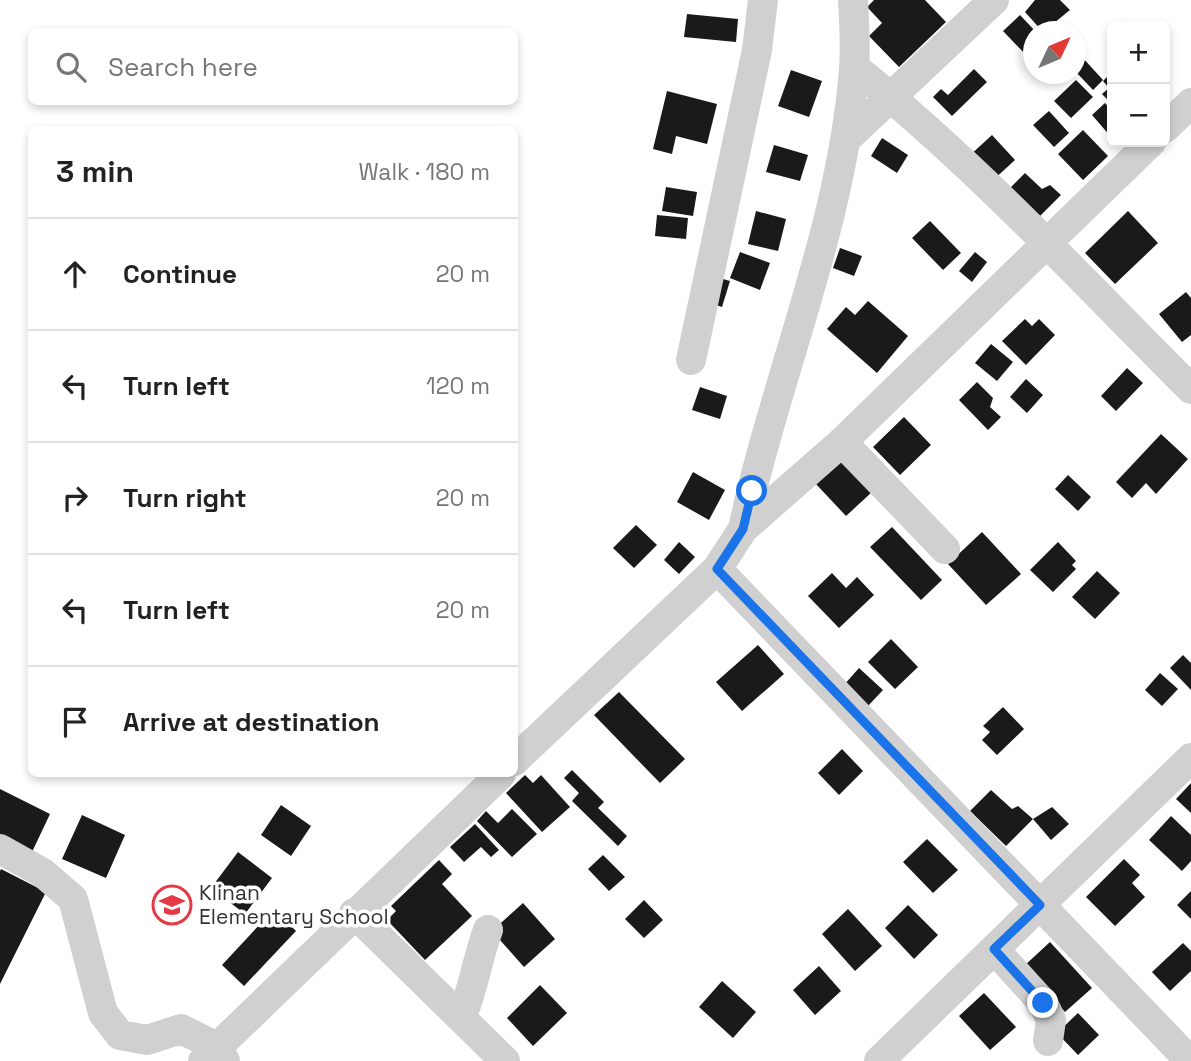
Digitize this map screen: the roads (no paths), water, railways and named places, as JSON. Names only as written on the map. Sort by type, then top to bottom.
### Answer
[{"type":"street","points":[[691,360],[757,50],[763,0]]},
{"type":"street","points":[[743,529],[759,458],[805,311],[845,140],[854,68],[853,0]]},
{"type":"street","points":[[845,140],[994,0]]},
{"type":"street","points":[[854,68],[892,98],[1048,245],[1191,389]]},
{"type":"street","points":[[1170,123],[1191,103]]},
{"type":"street","points":[[518,757],[717,569],[743,529],[842,442],[1146,147]]},
{"type":"street","points":[[842,442],[945,549]]},
{"type":"street","points":[[717,569],[1190,1061]]},
{"type":"street","points":[[879,1061],[1191,758]]},
{"type":"street","points":[[0,849],[43,873],[73,899],[103,1013],[120,1035],[147,1040],[181,1029],[215,1056],[354,914],[498,777]]},
{"type":"street","points":[[354,914],[505,1061]]},
{"type":"street","points":[[461,1018],[474,989],[480,952],[488,930]]},
{"type":"street","points":[[994,949],[1043,1003],[1051,1020],[1048,1041]]},
{"type":"place","name":"Klinan Elementary School","points":[[172,905]]}]
